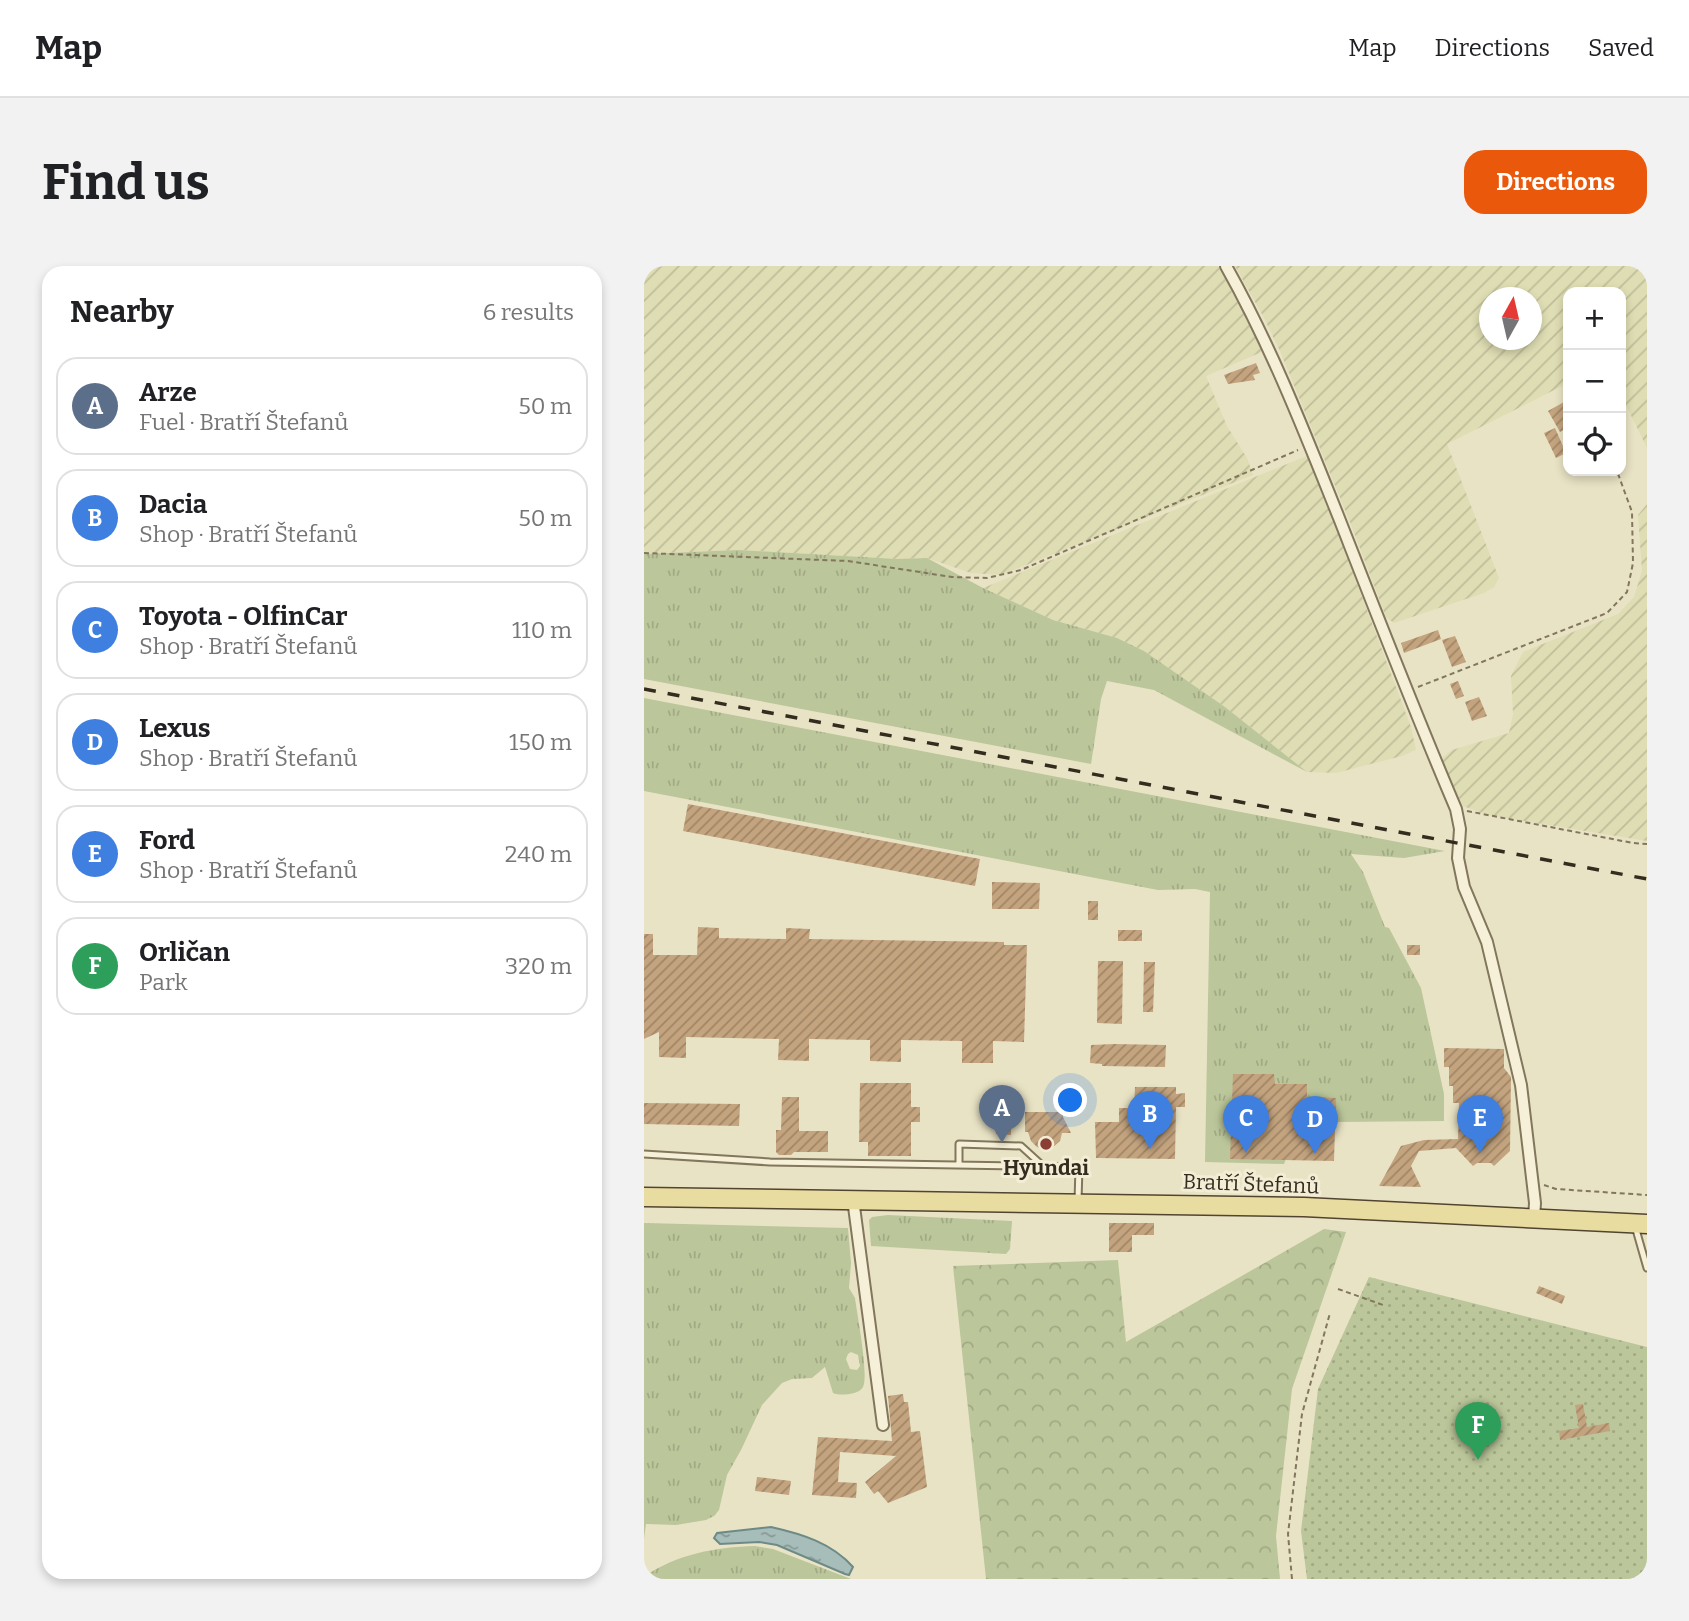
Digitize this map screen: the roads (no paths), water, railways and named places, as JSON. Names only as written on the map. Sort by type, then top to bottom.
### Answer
[{"type":"main road","name":"Bratří Štefanů","points":[[644,1197],[1078,1202],[1304,1208],[1641,1223]]},
{"type":"street","points":[[1226,266],[1264,340],[1310,445],[1406,692],[1456,809],[1460,829],[1458,858],[1464,887],[1487,942],[1521,1085],[1534,1218]]},
{"type":"street","points":[[853,1199],[883,1425]]},
{"type":"lane","points":[[959,1166],[959,1144],[1021,1146],[1043,1166]]},
{"type":"lane","points":[[644,1154],[770,1162],[1079,1167],[1078,1202]]},
{"type":"lane","points":[[1641,1223],[1647,1268]]},
{"type":"water","points":[[771,1527],[805,1536],[836,1552],[853,1567],[849,1575],[777,1545],[759,1542],[720,1544],[714,1538],[717,1533]]},
{"type":"railway","points":[[644,689],[1647,879]]},
{"type":"place","name":"Arze","points":[[1002,1143]]},
{"type":"place","name":"Hyundai","points":[[1046,1144]]},
{"type":"place","name":"Dacia","points":[[1150,1149]]},
{"type":"place","name":"Toyota - OlfinCar","points":[[1246,1153]]},
{"type":"place","name":"Ford","points":[[1480,1153]]},
{"type":"place","name":"Lexus","points":[[1315,1154]]},
{"type":"place","name":"Orličan","points":[[1478,1460]]}]
